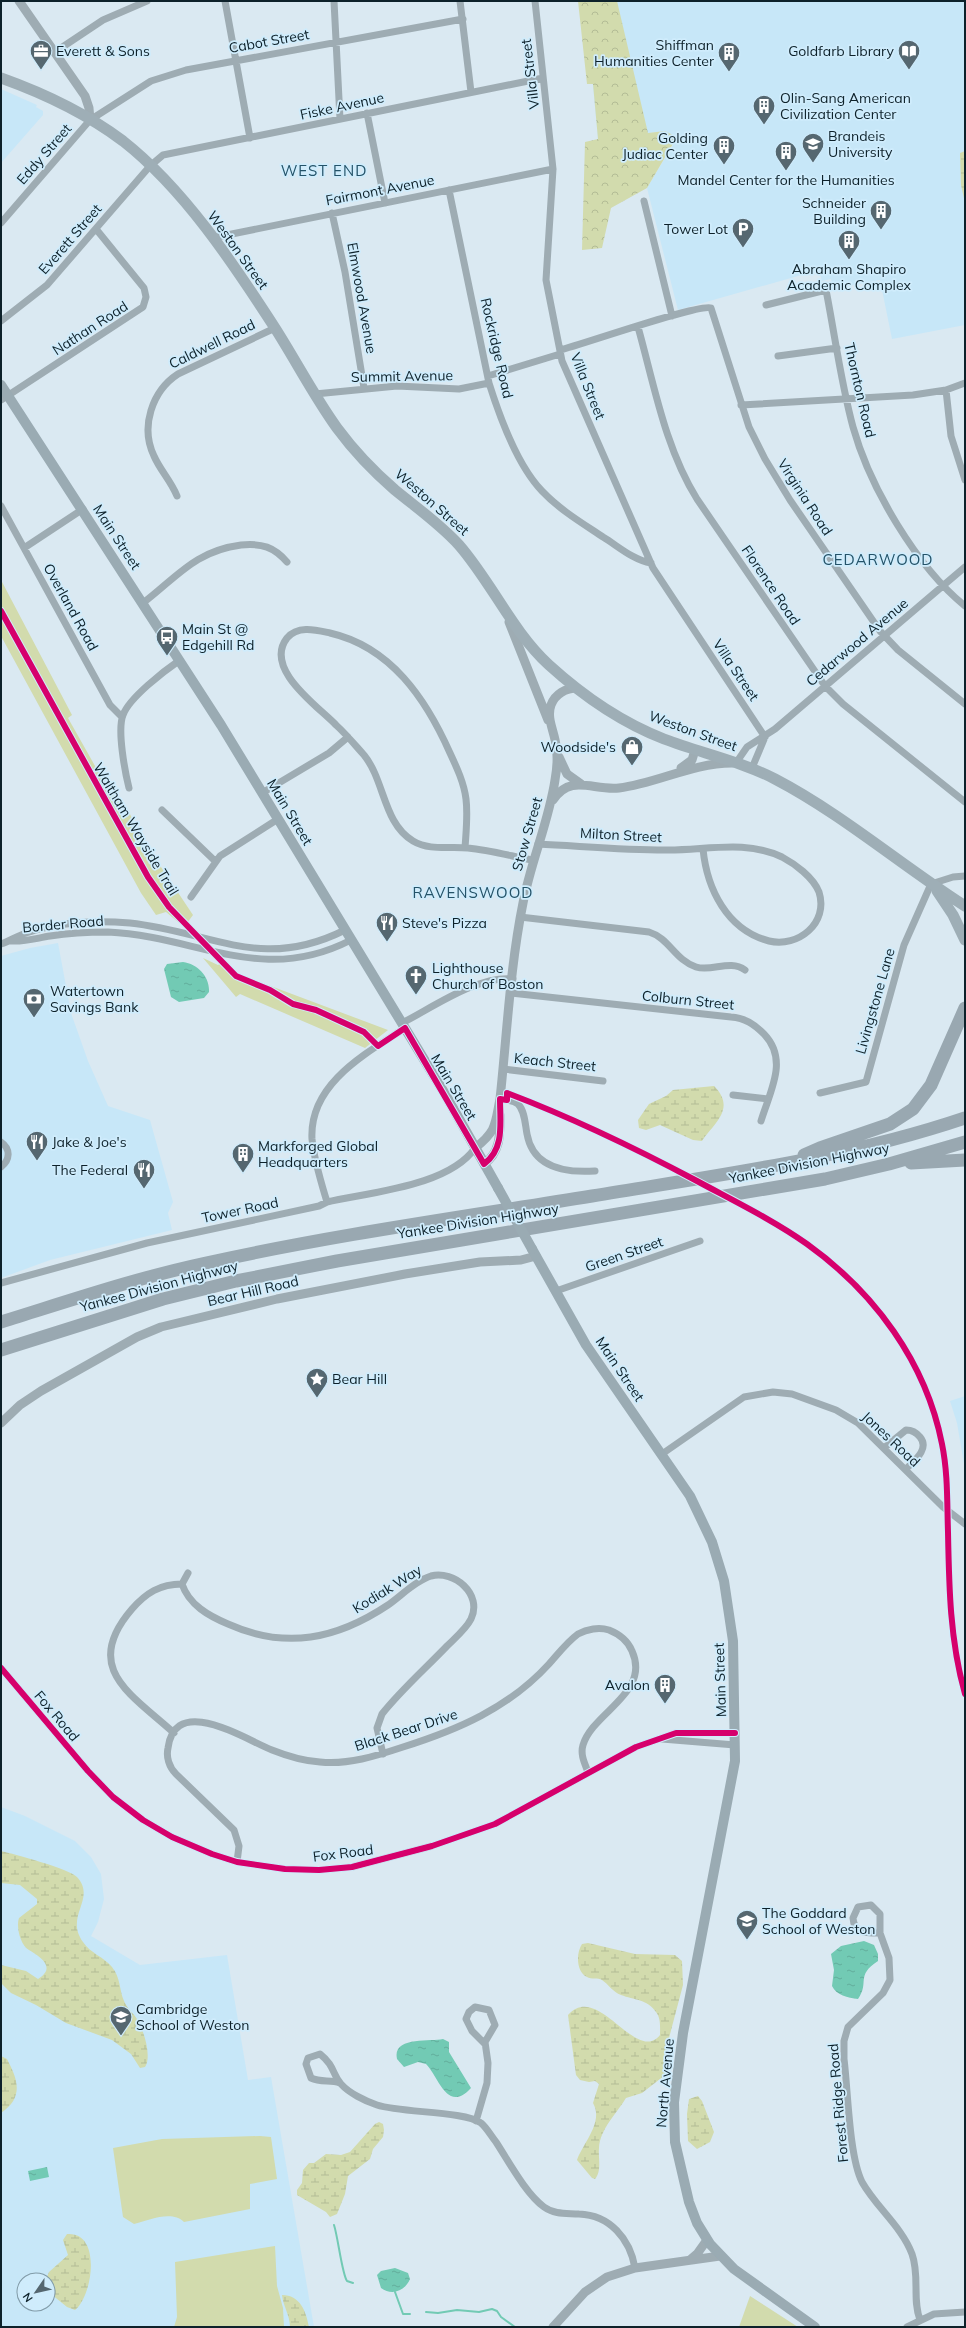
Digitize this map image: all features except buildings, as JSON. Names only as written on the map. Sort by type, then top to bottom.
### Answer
[{"type":"highway","points":[[786,1164],[820,1148],[890,1124],[913,1109],[931,1085],[965,1008]]},
{"type":"highway","name":"Yankee Division Highway","points":[[1,1322],[132,1281],[255,1253],[786,1164],[881,1143],[965,1118]]},
{"type":"highway","name":"Yankee Division Highway","points":[[1,1350],[138,1306],[274,1273],[799,1184],[889,1164],[965,1142]]},
{"type":"highway","points":[[889,1164],[965,1160]]},
{"type":"main road","name":"Weston Street","points":[[1,78],[90,120],[121,140],[150,166],[212,238],[275,328],[336,426],[360,457],[450,536],[474,565],[536,652],[578,688],[636,726],[695,750],[752,768],[817,804],[965,906]]},
{"type":"main road","name":"Main Street","points":[[1,385],[5,398],[82,509],[180,660],[352,940],[475,1148],[590,1351],[662,1454],[701,1518],[715,1551],[724,1581],[732,1636],[735,1733],[730,1796],[708,1905]]},
{"type":"main road","name":"Weston Street","points":[[931,884],[953,914],[965,940]]},
{"type":"main road","name":"North Avenue","points":[[708,1905],[683,2033],[674,2122],[676,2149],[682,2177],[695,2217],[707,2240],[720,2256],[744,2277],[815,2327]]},
{"type":"street","points":[[19,1],[86,99],[90,120]]},
{"type":"street","points":[[55,52],[103,20],[147,1]]},
{"type":"street","points":[[225,1],[250,138]]},
{"type":"street","points":[[334,1],[340,119]]},
{"type":"street","points":[[460,1],[471,92]]},
{"type":"street","name":"Villa Street","points":[[535,1],[543,78],[550,123],[553,169],[546,273],[560,352],[567,374],[651,563],[765,737]]},
{"type":"street","name":"Cabot Street","points":[[90,120],[136,90],[160,77],[236,60],[463,19]]},
{"type":"street","name":"Fiske Avenue","points":[[150,166],[163,155],[543,78]]},
{"type":"street","points":[[367,113],[385,203]]},
{"type":"street","name":"Eddy Street","points":[[1,223],[90,120]]},
{"type":"street","name":"Everett Street","points":[[1,321],[25,305],[47,286],[150,166]]},
{"type":"street","name":"Fairmont Avenue","points":[[212,238],[553,169]]},
{"type":"street","name":"Rockridge Road","points":[[449,190],[488,379],[520,456],[539,487],[553,502],[634,557],[651,563]]},
{"type":"street","points":[[644,201],[672,316]]},
{"type":"street","name":"Elmwood Avenue","points":[[332,213],[346,279],[364,388]]},
{"type":"street","name":"Nathan Road","points":[[5,398],[143,307],[146,297],[144,288],[96,229]]},
{"type":"street","name":"Thornton Road","points":[[766,305],[826,290],[846,399],[857,441],[880,493],[913,547],[943,587],[965,606]]},
{"type":"street","name":"Summit Avenue","points":[[315,394],[364,388],[409,386],[459,389],[560,352],[672,316],[709,307]]},
{"type":"street","name":"Virginia Road","points":[[709,307],[715,316],[741,405],[758,445],[773,473],[852,593],[884,636],[965,704]]},
{"type":"street","name":"Florence Road","points":[[638,327],[674,451],[688,484],[825,686],[843,704],[965,802]]},
{"type":"street","name":"Caldwell Road","points":[[177,496],[151,449],[148,424],[155,398],[164,384],[178,374],[275,328]]},
{"type":"street","points":[[778,356],[837,348]]},
{"type":"street","points":[[741,405],[913,395],[946,390],[965,383]]},
{"type":"street","points":[[946,390],[952,442],[965,480]]},
{"type":"street","name":"Overland Road","points":[[1,506],[110,705],[122,717]]},
{"type":"street","points":[[24,548],[82,509]]},
{"type":"street","points":[[142,603],[190,563],[203,556],[222,549],[243,545],[263,545],[276,550],[287,562]]},
{"type":"street","name":"Cedarwood Avenue","points":[[736,763],[747,747],[765,737],[965,567]]},
{"type":"street","points":[[500,603],[552,727]]},
{"type":"street","points":[[465,848],[466,810],[462,784],[438,728],[408,682],[387,660],[352,640],[312,630],[295,632],[286,640],[283,648],[283,658],[288,675],[302,695],[348,737],[373,769],[392,818],[403,833],[415,842],[429,847],[465,848],[532,860]]},
{"type":"street","points":[[129,788],[121,727],[122,717],[132,701],[180,660]]},
{"type":"street","name":"Stow Street","points":[[484,1164],[494,1155],[499,1142],[500,1099],[520,918],[532,860],[551,802],[557,766],[556,742],[549,714],[553,701],[562,692],[578,688]]},
{"type":"street","points":[[262,793],[329,753],[348,737]]},
{"type":"street","name":"Cedarwood Avenue","points":[[752,768],[765,737]]},
{"type":"street","points":[[556,742],[564,771],[582,785]]},
{"type":"street","points":[[673,773],[690,762],[695,750]]},
{"type":"street","points":[[551,802],[563,788],[582,785],[608,789],[621,788],[700,766],[736,763]]},
{"type":"street","points":[[162,810],[215,861]]},
{"type":"street","points":[[191,897],[201,885],[215,861],[228,850],[278,819]]},
{"type":"street","name":"Milton Street","points":[[538,844],[658,850],[703,849],[748,848],[777,855],[788,861],[806,875],[817,888],[820,909],[815,923],[800,937],[783,942],[765,939],[745,930],[726,912],[714,893],[708,878],[703,849]]},
{"type":"street","points":[[931,884],[953,877],[965,876]]},
{"type":"street","name":"Livingstone Lane","points":[[820,1093],[866,1082],[904,945],[931,884]]},
{"type":"street","points":[[520,918],[648,932],[661,937],[678,957],[692,965],[706,968],[734,966],[744,970]]},
{"type":"street","name":"Border Road","points":[[1,944],[11,941],[25,933],[59,926],[91,922],[118,922],[160,928],[238,946],[280,950],[317,943],[346,930]]},
{"type":"street","name":"Border Road","points":[[11,941],[24,942],[77,933],[122,933],[150,937],[244,959],[270,960],[311,955],[352,940]]},
{"type":"street","points":[[327,1202],[312,1140],[314,1121],[320,1101],[338,1077],[403,1026],[452,997],[497,978],[513,979]]},
{"type":"street","name":"Colburn Street","points":[[511,993],[731,1017],[746,1020],[762,1032],[776,1052],[777,1069],[761,1121]]},
{"type":"street","name":"Keach Street","points":[[503,1069],[603,1081]]},
{"type":"street","points":[[733,1095],[768,1099]]},
{"type":"street","points":[[500,1099],[513,1102],[520,1107],[529,1145],[537,1157],[564,1171],[595,1170]]},
{"type":"street","name":"Stow Street","points":[[475,1148],[492,1134],[500,1099]]},
{"type":"street","points":[[1,1142],[5,1145],[9,1154],[7,1162],[1,1167]]},
{"type":"street","name":"Tower Road","points":[[1,1283],[147,1243],[319,1206],[327,1202],[432,1177],[460,1165],[475,1148]]},
{"type":"street","name":"Green Street","points":[[556,1291],[700,1242]]},
{"type":"street","name":"Bear Hill Road","points":[[1,1423],[20,1405],[54,1383],[137,1337],[161,1327],[276,1299],[406,1274],[480,1262],[521,1260],[534,1252]]},
{"type":"street","name":"Jones Road","points":[[662,1454],[739,1399],[753,1394],[773,1392],[792,1394],[836,1410],[858,1424],[906,1469],[943,1507],[965,1524]]},
{"type":"street","points":[[884,1448],[906,1430],[912,1431],[920,1437],[924,1446],[922,1451],[906,1469]]},
{"type":"street","points":[[188,1573],[182,1584],[159,1587],[141,1599],[116,1631],[110,1650],[112,1670],[120,1683],[174,1733],[167,1750],[171,1768],[234,1830],[239,1841],[237,1862]]},
{"type":"street","name":"Kodiak Way","points":[[182,1584],[187,1595],[194,1604],[220,1620],[258,1634],[288,1638],[316,1636],[348,1628],[372,1615],[429,1577],[450,1576],[461,1582],[471,1599],[471,1618],[460,1633],[382,1714],[378,1728],[383,1754]]},
{"type":"street","name":"Black Bear Drive","points":[[174,1733],[189,1722],[203,1721],[272,1750],[307,1760],[345,1762],[383,1754],[445,1733],[490,1711],[534,1679],[576,1636],[585,1631],[600,1629],[616,1633],[628,1643],[634,1655],[635,1671],[632,1682],[626,1693],[584,1742],[582,1756],[588,1772]]},
{"type":"street","name":"Fox Road","points":[[1,1668],[88,1771],[127,1808],[172,1838],[202,1850],[237,1862],[285,1869],[308,1870],[352,1866],[387,1859],[487,1828],[631,1749],[662,1739],[672,1734],[683,1732],[735,1733]]},
{"type":"street","name":"Fox Road","points":[[662,1739],[735,1745]]},
{"type":"street","name":"Forest Ridge Road","points":[[880,1933],[863,1932],[855,1927],[852,1918],[858,1907],[868,1904],[879,1911],[881,1920],[880,1933],[890,1962],[889,1984],[883,1993],[848,2027],[844,2041],[844,2059],[856,2167],[868,2191],[911,2251],[915,2267],[916,2305],[919,2324]]},
{"type":"street","points":[[476,2121],[487,2083],[488,2063],[485,2044],[472,2031],[466,2019],[469,2012],[475,2006],[489,2010],[493,2017],[495,2025],[485,2044]]},
{"type":"street","points":[[340,2083],[330,2062],[320,2054],[308,2058],[306,2064],[311,2078],[318,2081],[334,2080],[357,2095],[378,2105],[409,2111],[463,2117],[476,2121],[486,2129],[532,2194],[544,2207],[558,2213],[591,2215],[609,2223],[626,2243],[635,2268]]},
{"type":"street","points":[[687,2262],[697,2254],[707,2240]]},
{"type":"street","points":[[557,2325],[594,2285],[611,2276],[635,2268],[687,2262],[720,2256]]},
{"type":"street","points":[[907,2327],[919,2324],[940,2313],[965,2312]]},
{"type":"shaded area","name":"Brandeis University","points":[[585,1],[965,1],[965,325],[892,339],[880,280],[833,289],[831,279],[822,281],[819,270],[678,310],[647,188],[677,138],[665,131],[598,139]]},
{"type":"shaded area","points":[[1,89],[37,105],[36,107],[43,111],[43,115],[1,163]]},
{"type":"shaded area","points":[[58,943],[71,1013],[88,1061],[108,1106],[150,1120],[173,1202],[168,1213],[172,1230],[50,1260],[1,1278],[1,956],[30,948]]},
{"type":"shaded area","points":[[965,1396],[965,1470],[957,1423],[950,1401]]},
{"type":"shaded area","name":"Cambridge School of Weston","points":[[1,1807],[25,1816],[75,1841],[91,1857],[101,1874],[104,1899],[98,1922],[91,1936],[140,1965],[227,1955],[248,2080],[271,2077],[314,2327],[1,2327]]},
{"type":"green space","points":[[578,1],[617,1],[648,133],[665,131],[677,137],[647,188],[611,208],[602,248],[582,250],[585,142],[598,139],[593,84],[587,84]]},
{"type":"green space","points":[[965,151],[965,203],[961,185],[960,153]]},
{"type":"green space","points":[[1,580],[72,715],[68,718],[99,773],[115,797],[127,808],[141,837],[193,915],[184,927],[166,912],[156,915],[141,893],[1,636]]},
{"type":"green space","points":[[203,958],[218,965],[223,962],[236,973],[388,1030],[365,1048],[240,994],[236,997]]},
{"type":"green space","points":[[714,1086],[721,1094],[723,1109],[721,1116],[702,1141],[693,1140],[660,1125],[646,1130],[639,1128],[638,1120],[649,1104],[666,1096],[673,1090]]},
{"type":"green space","points":[[1,1851],[53,1866],[77,1877],[82,1885],[84,1893],[78,1916],[78,1933],[86,1946],[105,1960],[115,1971],[124,2001],[127,2007],[137,2018],[145,2037],[148,2057],[145,2067],[140,2068],[131,2054],[112,2040],[66,2023],[36,2005],[11,1993],[1,1983],[1,1965],[26,1971],[38,1979],[44,1975],[46,1966],[42,1959],[26,1948],[21,1940],[18,1930],[19,1918],[37,1904],[37,1899],[20,1885],[1,1883]]},
{"type":"green space","points":[[588,1943],[635,1954],[675,1955],[682,1961],[683,1985],[669,2038],[669,2072],[642,2093],[626,2098],[602,2134],[599,2152],[599,2168],[595,2179],[592,2178],[577,2160],[594,2125],[596,2110],[593,2103],[599,2084],[595,2081],[589,2082],[580,2080],[576,2075],[568,2015],[580,2007],[592,2008],[604,2014],[628,2033],[640,2040],[650,2041],[660,2035],[660,2026],[658,2014],[649,2005],[640,2000],[618,1994],[600,1979],[589,1978],[583,1975],[579,1967],[578,1957],[582,1944]]},
{"type":"green space","points":[[1,2056],[7,2059],[11,2067],[17,2088],[13,2101],[1,2113]]},
{"type":"green space","points":[[698,2096],[702,2101],[714,2132],[710,2142],[697,2149],[688,2141],[687,2114],[689,2099]]},
{"type":"green space","points":[[379,2122],[383,2124],[383,2137],[373,2149],[370,2159],[348,2176],[345,2194],[337,2214],[330,2217],[326,2212],[297,2195],[297,2190],[302,2183],[303,2170],[309,2163],[314,2163],[326,2154],[341,2155],[350,2152],[375,2124]]},
{"type":"green space","points":[[260,2136],[271,2137],[277,2179],[250,2184],[250,2209],[184,2222],[179,2218],[167,2216],[153,2218],[134,2224],[123,2217],[113,2148],[162,2139]]},
{"type":"green space","points":[[67,2234],[78,2236],[86,2243],[90,2253],[90,2279],[81,2303],[75,2310],[67,2307],[56,2298],[56,2272],[49,2272],[68,2255],[63,2240]]},
{"type":"green space","points":[[275,2246],[277,2286],[283,2308],[284,2327],[174,2327],[177,2317],[175,2262]]},
{"type":"green space","points":[[282,2295],[298,2301],[304,2310],[309,2327],[290,2327],[289,2318]]},
{"type":"green space","points":[[750,2296],[798,2327],[739,2327]]},
{"type":"water","points":[[183,962],[194,965],[205,976],[209,986],[209,992],[204,998],[179,1002],[171,997],[164,969],[167,964]]},
{"type":"water","points":[[864,1941],[874,1945],[878,1954],[878,1961],[867,1971],[863,1988],[858,1999],[846,1997],[836,1992],[832,1986],[834,1970],[831,1954],[841,1946]]},
{"type":"water","points":[[443,2039],[449,2042],[449,2052],[471,2088],[463,2095],[456,2097],[444,2091],[426,2064],[418,2062],[404,2067],[397,2059],[397,2052],[400,2047],[406,2043]]},
{"type":"water","points":[[47,2167],[49,2177],[30,2181],[28,2171]]},
{"type":"water","points":[[395,2268],[408,2273],[410,2279],[402,2289],[389,2292],[381,2288],[377,2275],[381,2271]]},
{"type":"waterway","points":[[334,2225],[345,2277],[347,2281],[353,2283]]},
{"type":"waterway","points":[[395,2292],[403,2314],[410,2314]]},
{"type":"waterway","points":[[426,2312],[438,2313],[457,2310],[479,2312],[492,2309],[497,2311],[501,2317],[515,2327]]},
{"type":"cycle path","name":"Waltham Wayside Trail","points":[[1,611],[148,877],[169,907],[236,976],[270,990],[293,1004],[316,1010],[364,1032],[378,1046],[405,1028],[484,1164],[491,1158],[498,1143],[500,1134],[500,1099]]},
{"type":"cycle path","points":[[500,1099],[507,1100],[507,1093],[580,1123],[697,1181],[781,1227],[807,1244],[854,1284],[894,1331],[910,1357],[924,1385],[942,1444],[947,1488],[951,1614],[956,1654],[965,1694]]},
{"type":"cycle path","points":[[1,1668],[88,1771],[113,1797],[143,1820],[172,1837],[212,1854],[237,1862],[285,1869],[319,1870],[352,1867],[432,1846],[495,1824],[636,1747],[676,1733],[735,1733]]},
{"type":"place","name":"Everett & Sons","points":[[41,70]]},
{"type":"place","name":"Goldfarb Library","points":[[909,70]]},
{"type":"place","name":"Shiffman Humanities Center","points":[[729,72]]},
{"type":"place","name":"Olin-Sang American Civilization Center","points":[[764,126]]},
{"type":"place","name":"Brandeis University","points":[[813,164]]},
{"type":"place","name":"Golding Judiac Center","points":[[724,166]]},
{"type":"place","name":"Mandel Center for the Humanities","points":[[786,172]]},
{"type":"place","name":"Schneider Building","points":[[881,230]]},
{"type":"place","name":"Tower Lot","points":[[743,248]]},
{"type":"place","name":"Abraham Shapiro Academic Complex","points":[[849,260]]},
{"type":"place","name":"Main St @ Edgehill Rd","points":[[167,656]]},
{"type":"place","name":"Woodside's","points":[[632,766]]},
{"type":"place","name":"Steve's Pizza","points":[[387,942]]},
{"type":"place","name":"Lighthouse Church of Boston","points":[[416,996]]},
{"type":"place","name":"Watertown Savings Bank","points":[[34,1018]]},
{"type":"place","name":"Jake & Joe's","points":[[37,1162]]},
{"type":"place","name":"Markforged Global Headquarters","points":[[243,1174]]},
{"type":"place","name":"The Federal","points":[[144,1190]]},
{"type":"place","name":"Bear Hill","points":[[317,1398]]},
{"type":"place","name":"Avalon","points":[[665,1704]]},
{"type":"place","name":"The Goddard School of Weston","points":[[747,1940]]},
{"type":"place","name":"Cambridge School of Weston","points":[[121,2036]]},
{"type":"district","name":"WEST END","points":[[324,171]]},
{"type":"district","name":"CEDARWOOD","points":[[878,560]]},
{"type":"district","name":"RAVENSWOOD","points":[[473,893]]}]
